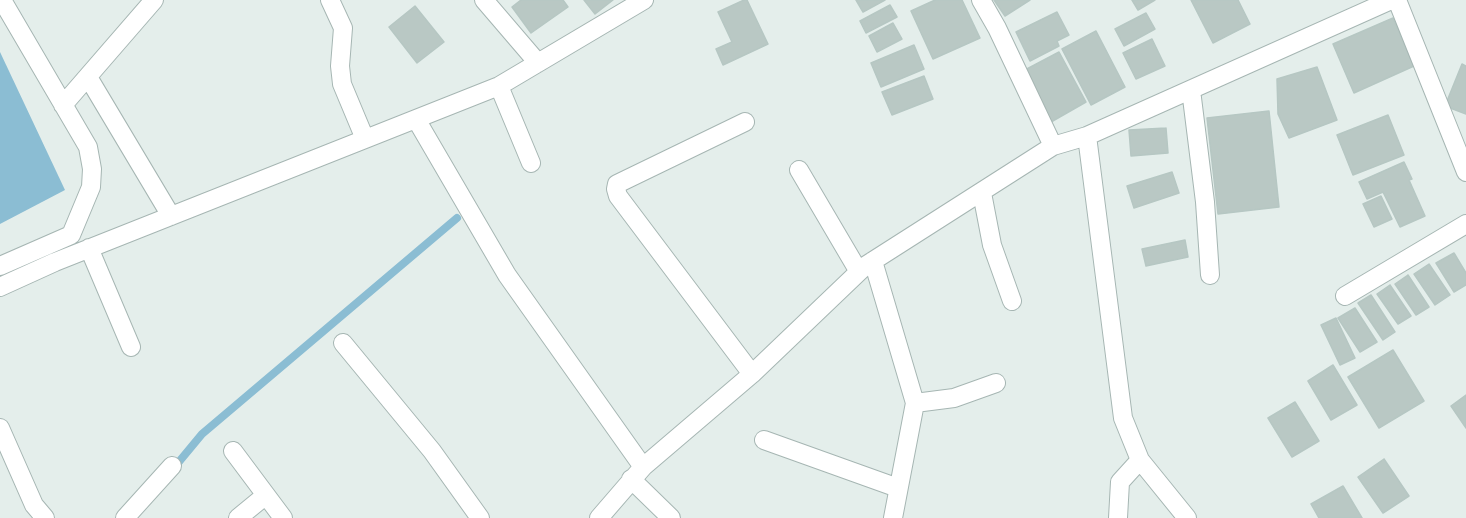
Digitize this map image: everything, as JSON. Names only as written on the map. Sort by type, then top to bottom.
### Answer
[{"type":"street","points":[[0,266],[71,235],[91,187],[92,169],[88,147],[2,0]]},
{"type":"street","points":[[63,105],[154,0]]},
{"type":"street","points":[[330,0],[343,28],[340,66],[342,84],[365,139]]},
{"type":"street","points":[[484,0],[538,63]]},
{"type":"street","points":[[0,287],[89,248],[499,86],[644,0]]},
{"type":"street","points":[[981,0],[997,28],[1053,146]]},
{"type":"street","points":[[599,518],[637,473],[752,374],[866,267],[1053,146],[1087,136],[1391,0]]},
{"type":"street","points":[[1397,0],[1466,172]]},
{"type":"street","points":[[88,77],[171,216]]},
{"type":"street","points":[[499,86],[531,163]]},
{"type":"street","points":[[1191,90],[1205,202],[1210,275]]},
{"type":"street","points":[[416,119],[507,275],[637,473],[671,518]]},
{"type":"street","points":[[745,122],[617,184],[616,189],[618,196],[752,374]]},
{"type":"street","points":[[1087,136],[1123,418],[1140,460],[1187,518]]},
{"type":"street","points":[[799,170],[866,267],[915,403],[893,518]]},
{"type":"street","points":[[982,193],[993,245],[1012,301]]},
{"type":"street","points":[[1345,296],[1466,224]]},
{"type":"street","points":[[89,248],[131,347]]},
{"type":"street","points":[[343,343],[432,451],[480,518]]},
{"type":"street","points":[[915,403],[954,398],[996,383]]},
{"type":"street","points":[[0,428],[34,505],[45,518]]},
{"type":"street","points":[[764,440],[898,488]]},
{"type":"street","points":[[233,451],[283,518]]},
{"type":"street","points":[[1118,518],[1120,482],[1140,460]]},
{"type":"street","points":[[125,518],[172,466]]},
{"type":"street","points":[[238,518],[266,495]]},
{"type":"water","points":[[0,52],[65,190],[0,224]]},
{"type":"building","points":[[521,0],[563,0],[568,7],[531,33],[512,7]]},
{"type":"building","points":[[584,0],[613,0],[595,14]]},
{"type":"building","points":[[747,0],[768,44],[723,65],[716,49],[732,42],[718,12]]},
{"type":"building","points":[[856,0],[885,0],[863,12]]},
{"type":"building","points":[[935,0],[962,0],[980,38],[933,59],[911,11]]},
{"type":"building","points":[[994,0],[1030,0],[1005,16]]},
{"type":"building","points":[[1132,0],[1155,0],[1138,10]]},
{"type":"building","points":[[1191,0],[1238,0],[1250,24],[1213,43]]},
{"type":"building","points":[[890,5],[897,17],[866,33],[860,21]]},
{"type":"building","points":[[415,6],[444,42],[417,63],[389,27]]},
{"type":"building","points":[[1057,12],[1069,35],[1057,41],[1059,46],[1030,61],[1016,32]]},
{"type":"building","points":[[1146,13],[1155,29],[1124,46],[1115,29]]},
{"type":"building","points":[[1393,18],[1414,66],[1354,93],[1333,44]]},
{"type":"building","points":[[893,23],[902,39],[877,52],[869,36]]},
{"type":"building","points":[[1096,31],[1125,87],[1091,105],[1062,49]]},
{"type":"building","points":[[1152,39],[1165,66],[1136,79],[1123,53]]},
{"type":"building","points":[[914,45],[924,69],[881,87],[871,63]]},
{"type":"building","points":[[1059,52],[1086,102],[1051,122],[1023,71]]},
{"type":"building","points":[[1462,64],[1466,66],[1466,114],[1445,106]]},
{"type":"building","points":[[1317,67],[1337,120],[1289,138],[1278,114],[1277,79]]},
{"type":"building","points":[[924,76],[933,99],[892,115],[882,92]]},
{"type":"building","points":[[1269,111],[1279,207],[1218,214],[1207,118]]},
{"type":"building","points":[[1388,115],[1404,155],[1353,175],[1337,135]]},
{"type":"building","points":[[1166,128],[1168,153],[1131,156],[1129,130]]},
{"type":"building","points":[[1404,162],[1412,179],[1409,180],[1425,216],[1400,227],[1383,192],[1367,199],[1359,182]]},
{"type":"building","points":[[1172,172],[1179,193],[1134,208],[1127,186]]},
{"type":"building","points":[[1381,196],[1392,219],[1374,227],[1363,204]]},
{"type":"building","points":[[1185,240],[1188,257],[1146,266],[1142,249]]},
{"type":"building","points":[[1454,253],[1466,273],[1466,285],[1454,292],[1436,263]]},
{"type":"building","points":[[1429,264],[1450,295],[1435,305],[1414,274]]},
{"type":"building","points":[[1408,275],[1429,307],[1416,315],[1395,284]]},
{"type":"building","points":[[1390,285],[1411,316],[1398,324],[1377,294]]},
{"type":"building","points":[[1371,295],[1395,332],[1383,340],[1358,303]]},
{"type":"building","points":[[1355,308],[1377,342],[1360,352],[1338,318]]},
{"type":"building","points":[[1336,318],[1355,358],[1340,365],[1321,325]]},
{"type":"building","points":[[1393,350],[1424,401],[1379,428],[1348,377]]},
{"type":"building","points":[[1333,365],[1357,405],[1331,420],[1308,381]]},
{"type":"building","points":[[1466,395],[1466,428],[1451,406]]},
{"type":"building","points":[[1295,402],[1319,441],[1292,457],[1268,418]]},
{"type":"building","points":[[1384,459],[1409,496],[1383,513],[1358,477]]},
{"type":"building","points":[[1343,486],[1362,518],[1319,518],[1311,504]]},
{"type":"waterway","points":[[173,469],[202,434],[457,218]]}]
